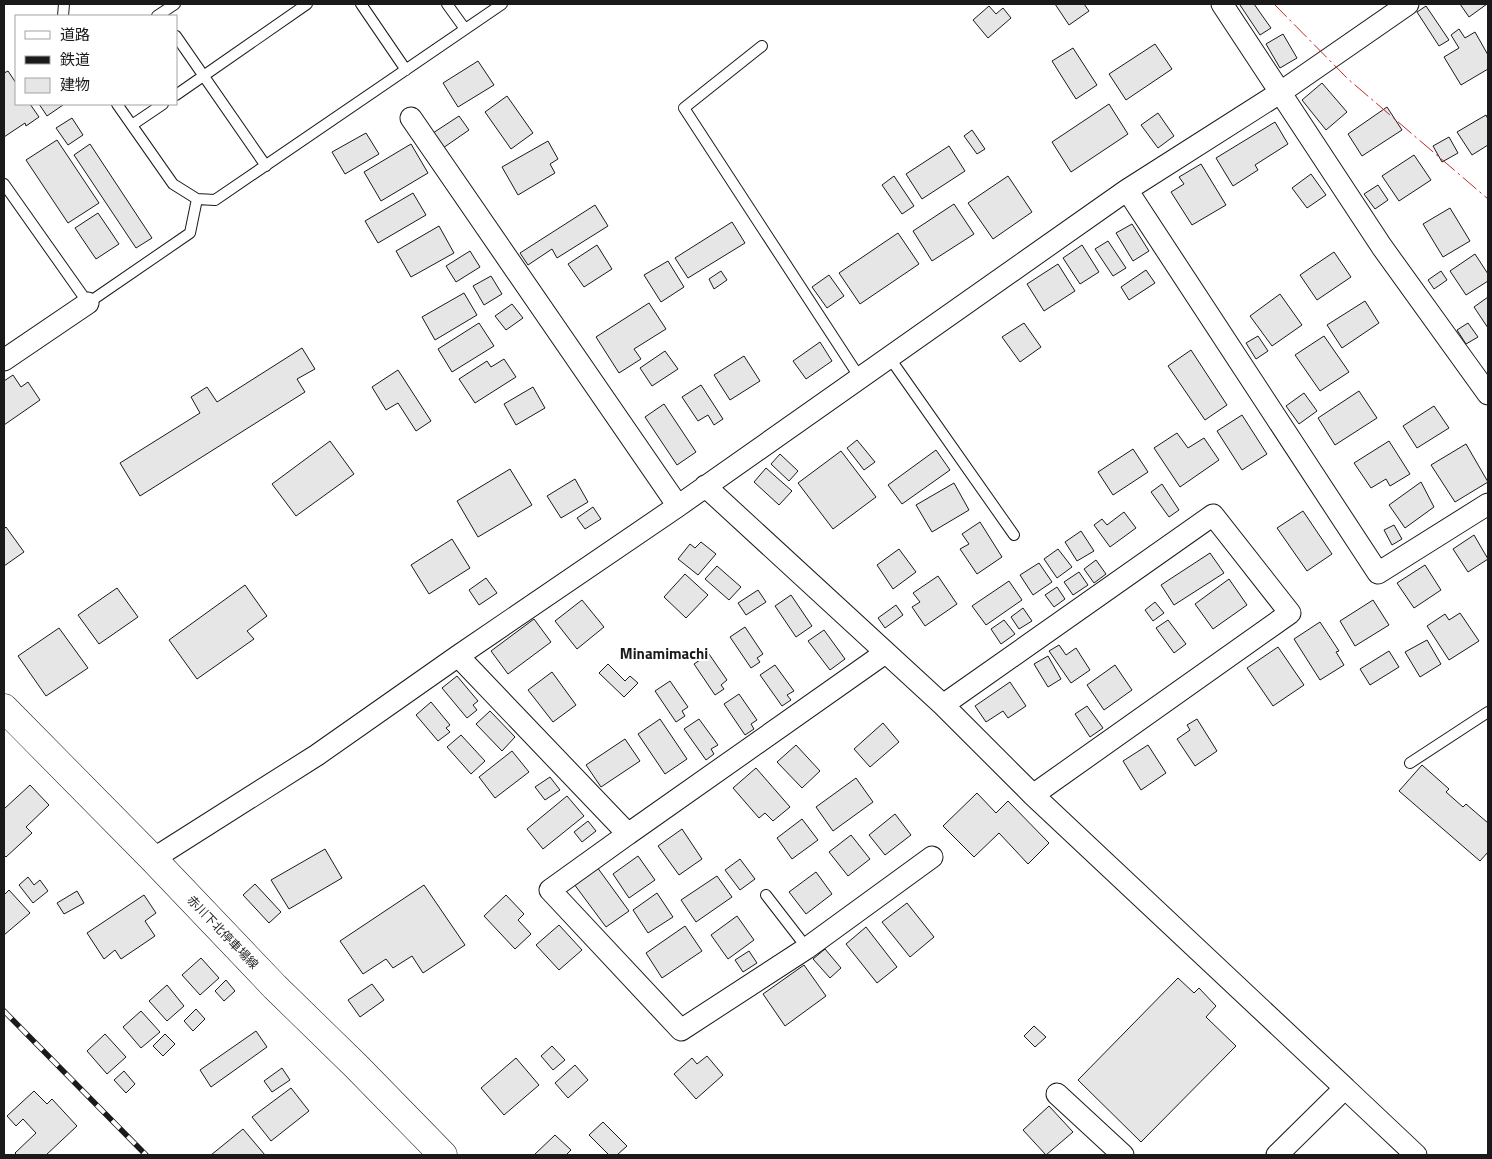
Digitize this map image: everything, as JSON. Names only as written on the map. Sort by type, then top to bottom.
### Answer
[{"type":"main road","name":"赤川下北停車場線","points":[[4,708],[153,859],[275,987],[443,1155]]},
{"type":"street","points":[[1222,4],[1382,247],[1488,394]]},
{"type":"street","points":[[153,859],[317,755],[678,506],[1127,190],[1281,92],[1408,4]]},
{"type":"street","points":[[411,118],[678,506]]},
{"type":"street","points":[[1127,190],[1378,573],[1488,504]]},
{"type":"street","points":[[4,360],[88,303]]},
{"type":"street","points":[[705,486],[943,705],[1033,795],[1416,1155]]},
{"type":"street","points":[[943,705],[1213,515],[1290,613],[1033,795]]},
{"type":"street","points":[[885,653],[550,890],[681,1030],[807,948],[932,857]]},
{"type":"street","points":[[458,656],[628,834]]},
{"type":"street","points":[[1277,1155],[1345,1088]]},
{"type":"street","points":[[1057,1094],[1123,1155]]},
{"type":"lane","points":[[160,15],[175,4]]},
{"type":"lane","points":[[178,94],[307,4]]},
{"type":"lane","points":[[361,4],[406,70]]},
{"type":"lane","points":[[447,4],[465,29]]},
{"type":"lane","points":[[118,105],[173,184],[197,199],[215,200],[502,4]]},
{"type":"lane","points":[[178,39],[266,166]]},
{"type":"lane","points":[[762,46],[684,108],[860,378]]},
{"type":"lane","points":[[132,125],[162,105]]},
{"type":"lane","points":[[4,184],[88,303],[190,233],[197,199]]},
{"type":"lane","points":[[889,357],[1014,535]]},
{"type":"lane","points":[[1410,763],[1488,712]]},
{"type":"lane","points":[[766,894],[807,948]]},
{"type":"building","points":[[1055,4],[1084,4],[1089,11],[1069,25]]},
{"type":"building","points":[[1254,4],[1271,28],[1260,35],[1240,5]]},
{"type":"building","points":[[1460,4],[1487,4],[1469,17]]},
{"type":"building","points":[[989,6],[996,14],[1003,8],[1011,18],[988,38],[973,20]]},
{"type":"building","points":[[1426,6],[1449,40],[1439,46],[1417,12]]},
{"type":"building","points":[[1459,29],[1465,38],[1475,32],[1488,55],[1488,69],[1461,85],[1444,57],[1459,48],[1451,35]]},
{"type":"building","points":[[1283,34],[1297,58],[1280,68],[1266,44]]},
{"type":"building","points":[[1155,44],[1172,69],[1126,100],[1109,74]]},
{"type":"building","points":[[1073,48],[1097,85],[1076,99],[1052,61]]},
{"type":"building","points":[[478,61],[494,85],[458,107],[443,83]]},
{"type":"building","points":[[8,71],[15,82],[15,105],[31,105],[39,117],[26,126],[25,123],[4,137],[4,73]]},
{"type":"building","points":[[1322,83],[1347,112],[1326,130],[1302,100]]},
{"type":"building","points":[[507,96],[533,133],[511,149],[485,112]]},
{"type":"building","points":[[1109,104],[1128,134],[1071,172],[1052,142]]},
{"type":"building","points":[[40,105],[63,105],[47,116]]},
{"type":"building","points":[[1387,107],[1402,130],[1362,156],[1348,134]]},
{"type":"building","points":[[1158,113],[1174,136],[1158,148],[1141,125]]},
{"type":"building","points":[[1486,115],[1488,119],[1488,145],[1472,155],[1457,132]]},
{"type":"building","points":[[459,116],[469,130],[443,148],[433,133]]},
{"type":"building","points":[[72,118],[83,135],[68,145],[56,128]]},
{"type":"building","points":[[1275,122],[1288,144],[1255,165],[1258,170],[1233,186],[1216,158]]},
{"type":"building","points":[[972,130],[985,149],[977,154],[964,136]]},
{"type":"building","points":[[366,133],[379,154],[345,174],[332,152]]},
{"type":"building","points":[[1449,137],[1458,153],[1442,162],[1433,146]]},
{"type":"building","points":[[57,140],[99,203],[68,223],[26,160]]},
{"type":"building","points":[[548,141],[558,159],[550,164],[555,173],[518,195],[502,167]]},
{"type":"building","points":[[90,144],[152,238],[136,248],[74,155]]},
{"type":"building","points":[[411,144],[428,173],[381,201],[364,172]]},
{"type":"building","points":[[949,146],[965,171],[922,199],[906,174]]},
{"type":"building","points":[[1414,155],[1431,180],[1399,201],[1382,176]]},
{"type":"building","points":[[1201,164],[1226,205],[1192,225],[1171,192],[1184,184],[1179,177]]},
{"type":"building","points":[[1311,174],[1326,195],[1307,208],[1292,188]]},
{"type":"building","points":[[894,176],[914,206],[902,214],[882,185]]},
{"type":"building","points":[[1008,176],[1032,212],[993,239],[968,203]]},
{"type":"building","points":[[1378,185],[1388,200],[1375,209],[1364,194]]},
{"type":"building","points":[[413,193],[426,215],[378,243],[365,221]]},
{"type":"building","points":[[954,204],[974,234],[932,261],[913,231]]},
{"type":"building","points":[[595,205],[608,226],[557,258],[552,249],[528,265],[520,253]]},
{"type":"building","points":[[1450,208],[1470,241],[1443,257],[1423,224]]},
{"type":"building","points":[[98,213],[119,244],[96,259],[75,228]]},
{"type":"building","points":[[732,222],[745,243],[688,278],[675,258]]},
{"type":"building","points":[[1132,224],[1149,251],[1133,261],[1116,233]]},
{"type":"building","points":[[439,226],[454,253],[411,277],[396,251]]},
{"type":"building","points":[[898,233],[919,264],[860,304],[839,273]]},
{"type":"building","points":[[1108,241],[1126,268],[1113,276],[1095,249]]},
{"type":"building","points":[[597,245],[612,269],[584,287],[568,264]]},
{"type":"building","points":[[1082,245],[1099,272],[1080,284],[1063,258]]},
{"type":"building","points":[[470,251],[480,267],[456,282],[446,266]]},
{"type":"building","points":[[1334,252],[1351,277],[1317,300],[1300,275]]},
{"type":"building","points":[[1475,254],[1488,274],[1488,281],[1466,295],[1450,271]]},
{"type":"building","points":[[668,261],[684,287],[661,302],[644,275]]},
{"type":"building","points":[[1058,264],[1075,291],[1044,311],[1027,284]]},
{"type":"building","points":[[1146,270],[1155,283],[1129,300],[1121,287]]},
{"type":"building","points":[[721,271],[727,280],[714,289],[709,279]]},
{"type":"building","points":[[1441,271],[1447,280],[1434,289],[1428,280]]},
{"type":"building","points":[[829,275],[844,296],[827,308],[812,287]]},
{"type":"building","points":[[491,276],[502,294],[484,305],[473,286]]},
{"type":"building","points":[[464,293],[477,315],[435,340],[422,317]]},
{"type":"building","points":[[1280,294],[1302,325],[1272,346],[1250,316]]},
{"type":"building","points":[[1488,297],[1488,328],[1474,307]]},
{"type":"building","points":[[1365,301],[1379,323],[1342,348],[1327,325]]},
{"type":"building","points":[[649,303],[666,329],[634,349],[641,359],[619,373],[596,337]]},
{"type":"building","points":[[512,304],[523,318],[506,330],[495,316]]},
{"type":"building","points":[[479,323],[494,346],[452,372],[438,349]]},
{"type":"building","points":[[1024,323],[1041,347],[1020,362],[1002,337]]},
{"type":"building","points":[[1468,323],[1478,337],[1466,344],[1457,330]]},
{"type":"building","points":[[1258,336],[1268,351],[1256,359],[1246,343]]},
{"type":"building","points":[[1324,336],[1349,372],[1320,391],[1295,355]]},
{"type":"building","points":[[820,342],[832,361],[806,379],[793,361]]},
{"type":"building","points":[[302,348],[315,369],[297,379],[305,392],[140,496],[120,463],[200,413],[191,397],[207,387],[217,402]]},
{"type":"building","points":[[1191,350],[1227,405],[1205,420],[1168,366]]},
{"type":"building","points":[[665,351],[678,369],[652,386],[640,368]]},
{"type":"building","points":[[744,356],[760,381],[730,400],[714,375]]},
{"type":"building","points":[[504,359],[516,377],[475,403],[459,379],[487,361],[491,367]]},
{"type":"building","points":[[398,370],[431,421],[416,431],[398,403],[386,410],[372,387]]},
{"type":"building","points":[[13,375],[21,387],[28,382],[40,400],[4,425],[4,381]]},
{"type":"building","points":[[701,385],[723,419],[714,425],[708,415],[698,421],[682,397]]},
{"type":"building","points":[[533,387],[545,408],[516,425],[504,404]]},
{"type":"building","points":[[1359,391],[1377,418],[1335,445],[1318,418]]},
{"type":"building","points":[[1304,393],[1317,411],[1299,424],[1286,406]]},
{"type":"building","points":[[664,404],[696,452],[677,465],[645,417]]},
{"type":"building","points":[[1434,406],[1449,428],[1417,448],[1403,426]]},
{"type":"building","points":[[1242,415],[1267,454],[1242,470],[1217,431]]},
{"type":"building","points":[[1177,433],[1188,448],[1204,438],[1219,460],[1180,487],[1154,448]]},
{"type":"building","points":[[857,440],[875,462],[864,470],[847,448]]},
{"type":"building","points":[[330,441],[354,474],[296,516],[272,484]]},
{"type":"building","points":[[1389,441],[1410,474],[1390,486],[1386,479],[1371,488],[1354,463]]},
{"type":"building","points":[[1466,444],[1488,482],[1455,502],[1431,465]]},
{"type":"building","points":[[1133,449],[1148,472],[1113,495],[1098,472]]},
{"type":"building","points":[[936,450],[950,470],[902,504],[888,485]]},
{"type":"building","points":[[841,451],[876,497],[833,529],[798,483]]},
{"type":"building","points":[[780,454],[798,471],[789,481],[771,464]]},
{"type":"building","points":[[766,468],[792,491],[779,505],[754,482]]},
{"type":"building","points":[[510,469],[532,505],[478,537],[457,501]]},
{"type":"building","points":[[575,479],[588,502],[561,518],[547,496]]},
{"type":"building","points":[[1421,482],[1434,507],[1405,528],[1389,505]]},
{"type":"building","points":[[954,483],[969,510],[932,532],[916,505]]},
{"type":"building","points":[[1162,484],[1179,510],[1169,517],[1151,492]]},
{"type":"building","points":[[593,507],[601,519],[585,529],[577,518]]},
{"type":"building","points":[[1303,511],[1332,554],[1307,571],[1277,528]]},
{"type":"building","points":[[1124,512],[1136,528],[1110,547],[1094,525],[1102,519],[1107,525]]},
{"type":"building","points":[[980,522],[1002,557],[977,574],[960,549],[969,544],[962,534]]},
{"type":"building","points":[[1394,525],[1402,539],[1392,545],[1384,530]]},
{"type":"building","points":[[6,527],[24,552],[4,566],[4,529]]},
{"type":"building","points":[[1081,531],[1094,551],[1077,561],[1065,542]]},
{"type":"building","points":[[1474,535],[1488,559],[1468,572],[1453,549]]},
{"type":"building","points":[[452,539],[470,568],[429,594],[411,565]]},
{"type":"building","points":[[701,542],[716,554],[698,575],[678,559],[690,544],[695,548]]},
{"type":"building","points":[[899,549],[916,572],[893,589],[877,565]]},
{"type":"building","points":[[1058,549],[1072,567],[1057,578],[1044,559]]},
{"type":"building","points":[[1210,553],[1224,573],[1174,605],[1161,585]]},
{"type":"building","points":[[1096,560],[1106,574],[1094,583],[1084,569]]},
{"type":"building","points":[[1039,563],[1052,582],[1033,595],[1020,575]]},
{"type":"building","points":[[1425,565],[1441,590],[1414,608],[1397,583]]},
{"type":"building","points":[[717,566],[741,587],[729,600],[705,579]]},
{"type":"building","points":[[1079,572],[1088,585],[1073,595],[1064,582]]},
{"type":"building","points":[[685,574],[708,595],[686,618],[664,597]]},
{"type":"building","points":[[938,576],[957,604],[925,626],[912,607],[920,602],[913,593]]},
{"type":"building","points":[[486,578],[497,593],[479,605],[469,590]]},
{"type":"building","points":[[1229,579],[1247,605],[1213,629],[1195,604]]},
{"type":"building","points":[[1009,581],[1022,600],[986,625],[972,606]]},
{"type":"building","points":[[245,585],[267,616],[247,631],[254,639],[197,679],[169,640]]},
{"type":"building","points":[[1057,587],[1065,599],[1054,607],[1045,595]]},
{"type":"building","points":[[117,588],[138,617],[99,644],[78,615]]},
{"type":"building","points":[[758,590],[766,602],[746,615],[738,603]]},
{"type":"building","points":[[791,595],[812,626],[796,637],[775,606]]},
{"type":"building","points":[[582,600],[604,627],[577,649],[555,621]]},
{"type":"building","points":[[1373,600],[1389,625],[1355,646],[1340,621]]},
{"type":"building","points":[[1155,602],[1164,613],[1153,621],[1145,610]]},
{"type":"building","points":[[896,605],[903,615],[885,628],[878,618]]},
{"type":"building","points":[[1023,608],[1032,621],[1019,629],[1011,617]]},
{"type":"building","points":[[1460,613],[1479,641],[1449,660],[1427,626],[1445,614],[1449,620]]},
{"type":"building","points":[[534,619],[551,642],[508,674],[491,651]]},
{"type":"building","points":[[1004,620],[1015,634],[1001,644],[991,629]]},
{"type":"building","points":[[1168,620],[1186,644],[1174,653],[1156,628]]},
{"type":"building","points":[[1320,622],[1339,651],[1336,652],[1344,665],[1320,680],[1294,639]]},
{"type":"building","points":[[745,627],[763,654],[757,658],[760,662],[751,668],[730,637]]},
{"type":"building","points":[[59,628],[88,668],[46,696],[18,656]]},
{"type":"building","points":[[824,630],[845,659],[830,670],[808,641]]},
{"type":"building","points":[[1427,640],[1441,664],[1420,677],[1405,652]]},
{"type":"building","points":[[1059,645],[1066,655],[1076,648],[1090,670],[1071,683],[1049,651]]},
{"type":"building","points":[[1278,647],[1304,685],[1273,706],[1247,668]]},
{"type":"building","points":[[1389,651],[1399,667],[1370,685],[1360,669]]},
{"type":"building","points":[[709,654],[727,680],[721,685],[724,689],[715,695],[694,664]]},
{"type":"building","points":[[1048,656],[1061,679],[1048,687],[1034,664]]},
{"type":"building","points":[[608,664],[625,681],[630,676],[638,683],[624,697],[599,673]]},
{"type":"building","points":[[775,665],[794,691],[787,695],[791,700],[782,706],[760,675]]},
{"type":"building","points":[[1115,665],[1132,690],[1104,710],[1087,685]]},
{"type":"building","points":[[552,672],[576,705],[553,722],[528,690]]},
{"type":"building","points":[[457,676],[478,701],[473,705],[477,710],[467,718],[442,688]]},
{"type":"building","points":[[670,681],[688,707],[682,711],[685,716],[676,722],[655,691]]},
{"type":"building","points":[[1010,682],[1026,706],[1008,718],[1003,711],[986,722],[975,706]]},
{"type":"building","points":[[739,694],[757,720],[751,724],[754,729],[745,735],[724,704]]},
{"type":"building","points":[[431,702],[450,725],[446,728],[450,732],[438,741],[416,715]]},
{"type":"building","points":[[1087,706],[1103,728],[1090,737],[1075,714]]},
{"type":"building","points":[[490,711],[515,737],[502,751],[476,724]]},
{"type":"building","points":[[660,719],[687,759],[665,774],[638,734]]},
{"type":"building","points":[[699,719],[718,745],[711,749],[714,754],[706,760],[684,729]]},
{"type":"building","points":[[1197,719],[1217,751],[1195,766],[1177,739],[1190,730],[1187,725]]},
{"type":"building","points":[[883,723],[899,742],[870,767],[854,749]]},
{"type":"building","points":[[461,735],[485,761],[471,774],[447,747]]},
{"type":"building","points":[[625,739],[640,761],[601,787],[586,765]]},
{"type":"building","points":[[796,745],[820,771],[802,788],[777,762]]},
{"type":"building","points":[[1148,745],[1166,773],[1141,790],[1123,761]]},
{"type":"building","points":[[512,751],[529,772],[495,798],[479,777]]},
{"type":"building","points":[[1422,765],[1449,789],[1446,792],[1463,807],[1466,804],[1488,823],[1488,852],[1480,861],[1399,791]]},
{"type":"building","points":[[756,768],[790,807],[773,821],[765,813],[759,818],[733,788]]},
{"type":"building","points":[[550,777],[560,790],[545,800],[535,787]]},
{"type":"building","points":[[856,778],[873,802],[833,831],[816,807]]},
{"type":"building","points":[[30,785],[49,805],[26,827],[32,833],[6,857],[4,855],[4,809]]},
{"type":"building","points":[[977,793],[996,813],[1008,801],[1049,843],[1028,864],[999,833],[974,857],[943,826]]},
{"type":"building","points":[[567,796],[584,816],[543,849],[527,829]]},
{"type":"building","points":[[895,814],[911,835],[885,855],[869,835]]},
{"type":"building","points":[[802,819],[818,840],[792,859],[777,838]]},
{"type":"building","points":[[588,821],[596,831],[582,842],[574,832]]},
{"type":"building","points":[[682,829],[702,859],[679,875],[658,846]]},
{"type":"building","points":[[851,835],[870,859],[848,876],[829,852]]},
{"type":"building","points":[[325,849],[342,878],[289,909],[271,880]]},
{"type":"building","points":[[638,856],[655,880],[629,898],[613,874]]},
{"type":"building","points":[[740,859],[755,879],[740,890],[725,870]]},
{"type":"building","points":[[597,867],[629,911],[606,927],[574,884]]},
{"type":"building","points":[[816,872],[832,894],[806,914],[789,892]]},
{"type":"building","points":[[717,876],[732,897],[696,922],[681,900]]},
{"type":"building","points":[[28,877],[34,885],[40,880],[48,891],[33,903],[19,885]]},
{"type":"building","points":[[255,884],[281,912],[269,923],[243,895]]},
{"type":"building","points":[[424,885],[465,945],[423,973],[412,956],[393,968],[386,959],[363,974],[340,941]]},
{"type":"building","points":[[9,890],[30,913],[4,935],[4,895]]},
{"type":"building","points":[[77,891],[84,903],[64,914],[57,903]]},
{"type":"building","points":[[657,893],[673,917],[648,933],[633,910]]},
{"type":"building","points":[[144,895],[156,913],[145,921],[155,936],[121,959],[115,950],[104,959],[87,933]]},
{"type":"building","points":[[506,895],[524,914],[518,920],[531,934],[515,949],[484,916]]},
{"type":"building","points":[[907,903],[934,937],[910,957],[882,922]]},
{"type":"building","points":[[737,916],[754,940],[728,959],[711,935]]},
{"type":"building","points":[[559,925],[582,950],[559,970],[536,945]]},
{"type":"building","points":[[685,926],[702,951],[662,978],[646,953]]},
{"type":"building","points":[[866,927],[897,967],[877,983],[846,944]]},
{"type":"building","points":[[825,949],[841,968],[830,978],[813,959]]},
{"type":"building","points":[[749,951],[757,963],[743,972],[735,960]]},
{"type":"building","points":[[201,958],[219,978],[200,995],[182,975]]},
{"type":"building","points":[[804,965],[826,996],[785,1026],[763,994]]},
{"type":"building","points":[[1178,978],[1194,993],[1199,988],[1216,1006],[1206,1017],[1236,1046],[1141,1142],[1078,1080]]},
{"type":"building","points":[[226,980],[235,991],[224,1001],[215,991]]},
{"type":"building","points":[[372,984],[384,1000],[360,1017],[348,1000]]},
{"type":"building","points":[[167,985],[184,1006],[167,1021],[149,1001]]},
{"type":"building","points":[[196,1009],[205,1019],[193,1031],[184,1021]]},
{"type":"building","points":[[141,1011],[160,1032],[141,1048],[123,1027]]},
{"type":"building","points":[[1034,1026],[1046,1037],[1035,1047],[1024,1036]]},
{"type":"building","points":[[256,1031],[267,1047],[211,1087],[200,1070]]},
{"type":"building","points":[[105,1034],[126,1057],[107,1074],[87,1051]]},
{"type":"building","points":[[165,1034],[175,1044],[163,1056],[153,1046]]},
{"type":"building","points":[[552,1046],[565,1060],[553,1070],[541,1056]]},
{"type":"building","points":[[707,1056],[723,1075],[696,1099],[674,1074],[692,1058],[697,1064]]},
{"type":"building","points":[[516,1058],[539,1085],[504,1115],[481,1088]]},
{"type":"building","points":[[575,1065],[588,1080],[568,1098],[555,1083]]},
{"type":"building","points":[[282,1068],[290,1080],[272,1092],[264,1081]]},
{"type":"building","points":[[124,1071],[135,1084],[126,1093],[114,1080]]},
{"type":"building","points":[[291,1088],[309,1111],[271,1141],[252,1117]]},
{"type":"building","points":[[34,1091],[47,1104],[52,1099],[77,1126],[46,1155],[17,1155],[15,1153],[36,1133],[23,1119],[16,1126],[7,1116]]},
{"type":"building","points":[[1049,1106],[1073,1132],[1046,1155],[1023,1130]]},
{"type":"building","points":[[603,1122],[627,1146],[617,1155],[609,1155],[589,1135]]},
{"type":"building","points":[[243,1129],[265,1155],[211,1155]]},
{"type":"building","points":[[555,1135],[571,1150],[566,1155],[534,1155]]},
{"type":"railway","points":[[4,1011],[146,1155]]},
{"type":"power","points":[[1274,4],[1348,79],[1488,199]]},
{"type":"district","name":"Minamimachi","points":[[664,653]]}]
